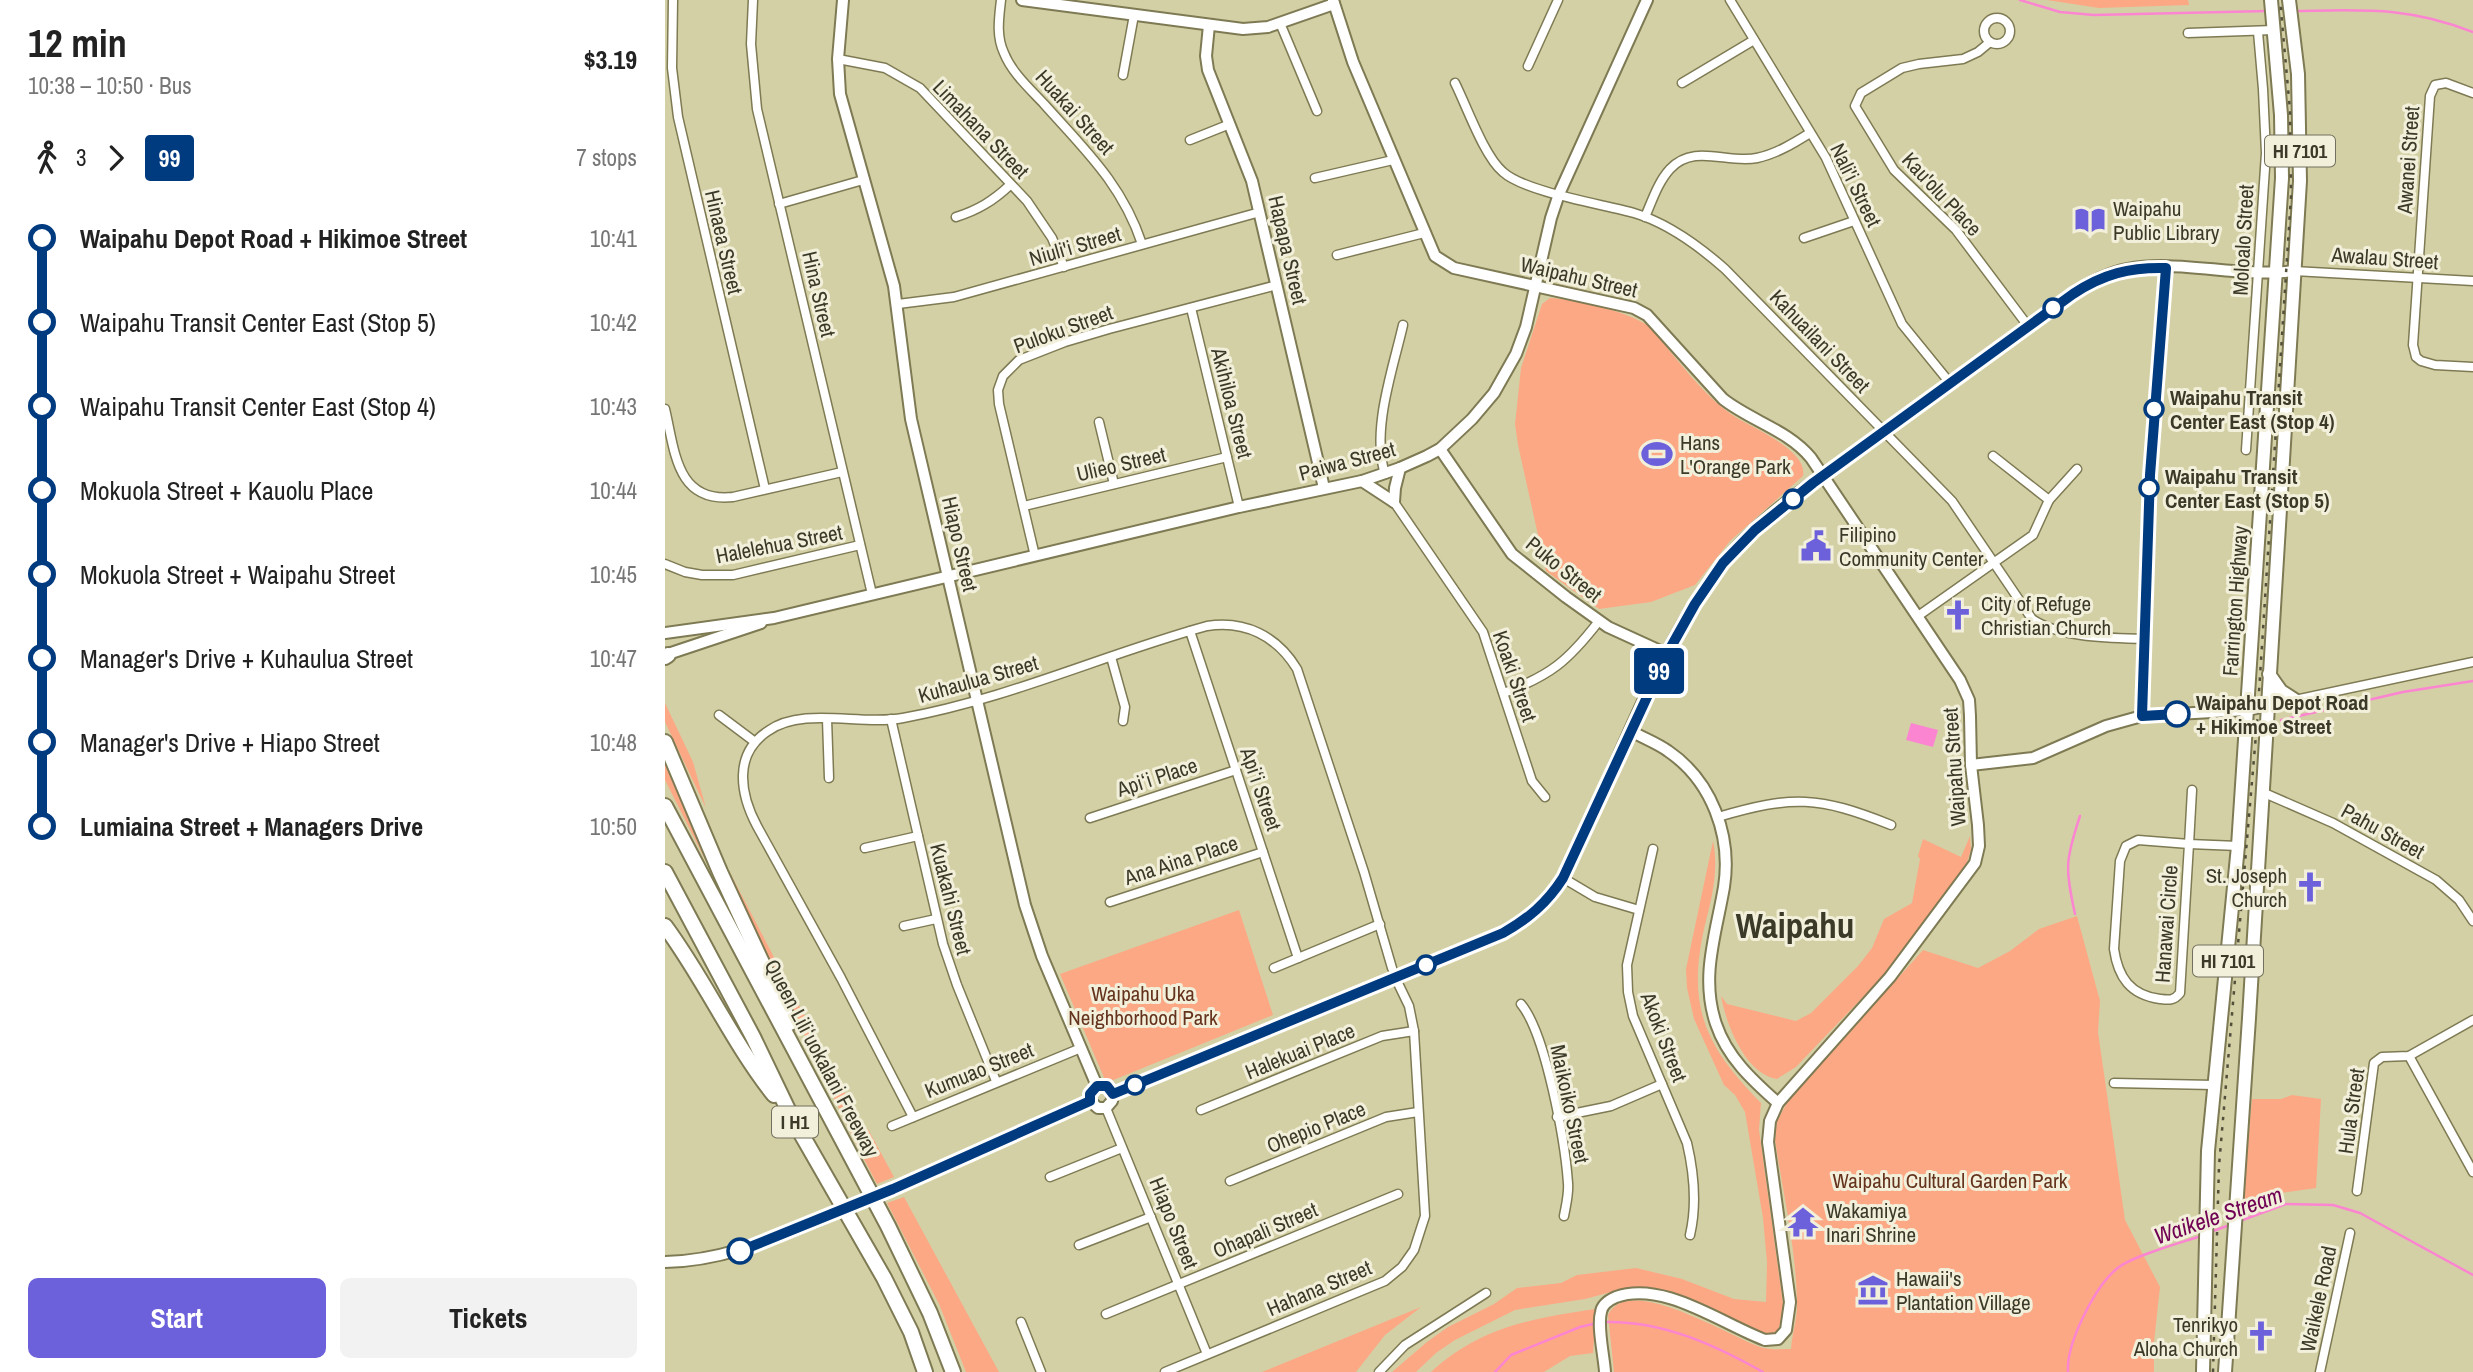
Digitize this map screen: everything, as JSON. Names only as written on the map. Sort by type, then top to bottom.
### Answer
[{"type":"highway","points":[[665,742],[720,872],[796,1037],[811,1080]]},
{"type":"highway","name":"Queen Liliʻuokalani Freeway","points":[[665,806],[888,1226],[930,1313],[953,1372]]},
{"type":"highway","name":"I H1","points":[[665,872],[753,1037],[791,1116],[884,1278],[911,1332],[925,1372]]},
{"type":"highway","points":[[665,926],[700,977],[750,1065],[791,1116]]},
{"type":"main road","name":"Farrington Highway","points":[[2225,1372],[2241,1147],[2301,134],[2280,1]]},
{"type":"main road","name":"Farrington Highway","points":[[2203,1372],[2208,1151],[2238,846],[2277,273],[2284,24],[2280,1]]},
{"type":"main road","points":[[2269,674],[2281,691],[2295,700]]},
{"type":"street","name":"Hinaea Street","points":[[673,0],[672,68],[679,126],[765,489]]},
{"type":"street","name":"Hina Street","points":[[753,0],[751,44],[757,109],[872,594]]},
{"type":"street","name":"Hiapo Street","points":[[843,0],[838,59],[840,94],[898,304],[908,402],[951,589],[1028,916],[1097,1086]]},
{"type":"street","name":"Huakai Street","points":[[1001,0],[999,32],[1004,55],[1020,78],[1108,175],[1132,218],[1142,244]]},
{"type":"street","points":[[1022,0],[1254,29],[1280,23],[1334,1]]},
{"type":"street","points":[[1528,66],[1558,0]]},
{"type":"street","name":"Paiwa Street","points":[[665,633],[773,618],[1239,507],[1362,481],[1400,468],[1440,449],[1478,413],[1506,374],[1521,342],[1543,246],[1559,194],[1647,0]]},
{"type":"street","name":"Nali'i Street","points":[[1730,0],[1826,159],[1902,324],[1950,383]]},
{"type":"street","name":"Waipahu Street","points":[[1334,1],[1353,62],[1435,256],[1448,266],[1647,314],[1723,399],[1735,409],[1796,442],[1811,458],[1966,690],[1971,716],[1971,765],[1978,825],[1979,846],[1975,863],[1890,977],[1778,1102],[1770,1121],[1768,1142],[1790,1301],[1788,1323],[1782,1335],[1777,1339],[1765,1340],[1687,1305],[1647,1295],[1625,1295],[1612,1299],[1603,1307],[1600,1319],[1605,1372]]},
{"type":"street","points":[[1123,75],[1134,15]]},
{"type":"street","points":[[1280,23],[1317,111]]},
{"type":"street","points":[[2188,33],[2258,32],[2284,24]]},
{"type":"street","name":"Hapapa Street","points":[[1209,25],[1206,57],[1208,70],[1242,151],[1260,212],[1324,488]]},
{"type":"street","name":"Moloalo Street","points":[[2246,450],[2266,152],[2258,32]]},
{"type":"street","points":[[1682,83],[1754,40]]},
{"type":"street","name":"Kau'olu Place","points":[[1990,42],[1963,60],[1902,68],[1861,93],[1855,106],[1894,170],[1956,230],[2028,326]]},
{"type":"street","name":"Limahana Street","points":[[838,59],[885,68],[920,88],[1041,220],[1064,267]]},
{"type":"street","name":"Kahuailani Street","points":[[1455,83],[1496,166],[1514,181],[1644,217],[1695,244],[1725,269],[1952,501],[2025,611],[2041,625],[2061,632],[2144,639]]},
{"type":"street","name":"Awanei Street","points":[[2418,278],[2430,96],[2435,85],[2446,83],[2473,93]]},
{"type":"street","points":[[1190,140],[1230,124]]},
{"type":"street","points":[[1644,217],[1664,176],[1683,158],[1702,155],[1737,160],[1759,158],[1786,147],[1810,132]]},
{"type":"street","points":[[1315,178],[1393,160]]},
{"type":"street","points":[[779,204],[863,180]]},
{"type":"street","points":[[956,217],[978,210],[1010,185]]},
{"type":"street","name":"Niuli'i Street","points":[[898,304],[954,297],[1260,212]]},
{"type":"street","points":[[1804,238],[1854,220]]},
{"type":"street","points":[[1337,254],[1424,233]]},
{"type":"street","points":[[1113,1094],[1394,973],[1503,933],[1519,924],[1543,904],[1563,878],[1667,654],[1695,604],[1723,563],[1755,530],[1823,476],[2079,289],[2104,276],[2133,268],[2259,274],[2294,271]]},
{"type":"street","points":[[2142,716],[2150,462],[2166,268]]},
{"type":"street","name":"Awalau Street","points":[[2294,271],[2473,281]]},
{"type":"street","points":[[2418,278],[2413,345],[2416,357],[2426,363],[2473,367]]},
{"type":"street","name":"Puloku Street","points":[[1035,555],[999,404],[1000,384],[1008,370],[1019,360],[1065,342],[1277,285]]},
{"type":"street","name":"Akihiloa Street","points":[[1191,308],[1239,507]]},
{"type":"street","points":[[1385,474],[1381,459],[1381,432],[1403,325]]},
{"type":"street","points":[[665,409],[678,467],[686,481],[704,495],[722,498],[842,472]]},
{"type":"street","points":[[1099,422],[1114,484]]},
{"type":"street","name":"Puko Street","points":[[1440,449],[1512,554],[1598,621],[1667,654]]},
{"type":"street","points":[[1993,456],[2049,500]]},
{"type":"street","name":"Ulieo Street","points":[[1024,506],[1227,457]]},
{"type":"street","points":[[1362,481],[1394,502],[1400,468]]},
{"type":"street","points":[[1918,616],[2033,535],[2049,500],[2077,469]]},
{"type":"street","name":"Koaki Street","points":[[1394,502],[1475,619],[1486,640],[1532,781],[1545,797]]},
{"type":"street","name":"Halelehua Street","points":[[665,564],[702,575],[733,575],[860,545]]},
{"type":"street","name":"Paiwa Street","points":[[666,655],[749,629],[773,618]]},
{"type":"street","points":[[1504,693],[1536,680],[1558,667],[1576,650],[1598,621]]},
{"type":"street","name":"Kuhaulua Street","points":[[755,742],[769,730],[786,722],[891,719],[978,700],[1190,631],[1215,625],[1245,627],[1272,640],[1291,660],[1300,679],[1394,973]]},
{"type":"street","name":"Apiʻi Street","points":[[1190,631],[1298,958]]},
{"type":"street","points":[[1111,657],[1125,707],[1123,721]]},
{"type":"street","points":[[1971,765],[2033,758],[2106,726],[2142,716],[2247,710],[2473,662]]},
{"type":"street","points":[[719,715],[755,742],[746,757],[742,777],[749,811],[841,978],[913,1117]]},
{"type":"street","points":[[827,719],[829,778]]},
{"type":"street","name":"Kuakahi Street","points":[[891,719],[936,919],[953,974],[996,1082]]},
{"type":"street","points":[[1631,731],[1668,751],[1687,768],[1706,791],[1718,817],[1726,851],[1726,870],[1708,969],[1710,1002],[1716,1023],[1731,1053],[1745,1072],[1778,1102]]},
{"type":"street","name":"Apiʻi Place","points":[[1090,818],[1235,769]]},
{"type":"street","name":"Hanawai Circle","points":[[2192,790],[2189,844],[2180,993],[2177,998],[2171,1000],[2141,995],[2134,991],[2123,978],[2114,949],[2122,853],[2131,842],[2138,840],[2189,844],[2238,846]]},
{"type":"street","name":"Pahu Street","points":[[2262,792],[2333,822],[2436,880],[2459,900],[2473,921]]},
{"type":"street","points":[[1718,817],[1773,802],[1803,801],[1841,806],[1891,825]]},
{"type":"street","points":[[865,848],[918,836]]},
{"type":"street","name":"Akoki Street","points":[[1653,849],[1627,965],[1628,992],[1633,1016],[1681,1126],[1689,1154],[1695,1215],[1690,1235]]},
{"type":"street","name":"Ana Aina Place","points":[[1110,902],[1263,852]]},
{"type":"street","points":[[1563,878],[1595,897],[1639,910]]},
{"type":"street","points":[[904,926],[936,919]]},
{"type":"street","points":[[1274,968],[1380,924]]},
{"type":"street","name":"Hahana Street","points":[[1165,1372],[1384,1281],[1402,1267],[1419,1241],[1425,1216],[1414,1031],[1409,1006],[1394,973]]},
{"type":"street","name":"Maikoiko Street","points":[[1521,1004],[1536,1028],[1557,1117],[1569,1185],[1565,1216]]},
{"type":"street","name":"Hula Street","points":[[2357,1191],[2374,1063],[2382,1057],[2409,1056],[2473,1020]]},
{"type":"street","name":"Halekuai Place","points":[[1201,1110],[1382,1036],[1414,1031]]},
{"type":"street","name":"Kumuao Street","points":[[892,1126],[1081,1048]]},
{"type":"street","points":[[2409,1056],[2472,1168]]},
{"type":"street","points":[[2114,1083],[2214,1085]]},
{"type":"street","points":[[1557,1117],[1611,1106],[1662,1084]]},
{"type":"street","points":[[1097,1086],[1107,1086],[1113,1094],[1112,1101],[1106,1108],[1098,1108],[1090,1101],[1090,1094],[1097,1086]]},
{"type":"street","points":[[665,1262],[727,1255],[766,1241],[893,1189],[1090,1101]]},
{"type":"street","name":"Hiapo Street","points":[[1106,1108],[1207,1354]]},
{"type":"street","name":"Ohepio Place","points":[[1230,1181],[1386,1117],[1418,1112]]},
{"type":"street","points":[[1050,1177],[1122,1148]]},
{"type":"street","name":"Ohapali Street","points":[[1106,1314],[1398,1194]]},
{"type":"street","points":[[1079,1245],[1151,1217]]},
{"type":"street","name":"Waikele Road","points":[[2320,1372],[2350,1233]]},
{"type":"street","points":[[1380,1372],[1405,1345],[1486,1293]]},
{"type":"street","points":[[1021,1322],[1041,1372]]},
{"type":"green space","points":[[2047,0],[2188,0],[2189,5],[2099,8]]},
{"type":"green space","name":"Hans L'Orange Park","points":[[1550,298],[1602,307],[1650,327],[1713,399],[1737,418],[1779,442],[1797,458],[1802,467],[1803,476],[1730,541],[1695,585],[1651,602],[1599,609],[1546,571],[1515,424],[1521,368],[1542,304]]},
{"type":"green space","points":[[665,703],[693,762],[706,808],[665,722]]},
{"type":"green space","points":[[665,755],[729,907],[665,780]]},
{"type":"green space","points":[[1970,836],[1971,850],[1964,871],[1883,976],[1796,1067],[1777,1079],[1755,1068],[1732,1033],[1721,996],[1727,1004],[1796,1021],[1811,1013],[1858,966],[1872,948],[1884,919],[1912,903],[1923,839],[1961,857]]},
{"type":"green space","points":[[1713,841],[1715,873],[1700,954],[1700,1002],[1705,1023],[1726,1063],[1761,1103],[1759,1130],[1784,1311],[1778,1331],[1769,1334],[1756,1331],[1687,1298],[1659,1290],[1630,1287],[1585,1299],[1515,1310],[1455,1340],[1416,1372],[1392,1372],[1448,1327],[1494,1304],[1517,1288],[1561,1283],[1577,1275],[1636,1268],[1682,1279],[1734,1299],[1766,1302],[1767,1262],[1763,1218],[1745,1112],[1735,1095],[1724,1085],[1694,1019],[1687,988],[1686,969]]},
{"type":"green space","points":[[716,846],[864,1130],[868,1129],[894,1177],[877,1184]]},
{"type":"green space","name":"Waipahu Uka Neighborhood Park","points":[[1239,910],[1273,1015],[1111,1081],[1105,1080],[1060,974]]},
{"type":"green space","name":"Waipahu Cultural Garden Park","points":[[2077,916],[2100,1001],[2098,1032],[2125,1220],[2160,1287],[2154,1342],[2154,1372],[1614,1372],[1608,1315],[1620,1303],[1637,1300],[1683,1312],[1764,1348],[1791,1349],[1797,1311],[1796,1286],[1775,1140],[1777,1121],[1788,1101],[1923,950],[1978,968],[2010,951],[2039,929]]},
{"type":"green space","points":[[2292,1095],[2321,1099],[2316,1188],[2273,1194],[2242,1208],[2252,1099],[2281,1099]]},
{"type":"green space","points":[[904,1197],[999,1372],[966,1372],[939,1304],[887,1203]]},
{"type":"green space","points":[[1421,1307],[1385,1335],[1356,1372],[1262,1372]]},
{"type":"green space","points":[[1596,1309],[1593,1353],[1570,1356],[1544,1372],[1431,1372],[1469,1344],[1508,1327],[1551,1316]]},
{"type":"shaded area","points":[[1911,723],[1938,730],[1933,747],[1906,740]]},
{"type":"waterway","points":[[2020,0],[2060,12],[2094,15],[2267,11]]},
{"type":"waterway","points":[[2294,11],[2385,11],[2427,18],[2473,32]]},
{"type":"waterway","points":[[2281,720],[2403,692],[2473,681]]},
{"type":"waterway","points":[[2227,735],[2237,735]]},
{"type":"waterway","points":[[2075,914],[2068,865],[2080,816]]},
{"type":"waterway","name":"Waikele Stream","points":[[2240,1221],[2286,1204],[2333,1205],[2360,1213],[2473,1275]]},
{"type":"waterway","name":"Waikele Stream","points":[[2210,1232],[2230,1225]]},
{"type":"waterway","name":"Waikele Stream","points":[[2068,1372],[2077,1331],[2092,1300],[2110,1275],[2136,1258],[2201,1236]]},
{"type":"waterway","name":"Waikele Stream","points":[[1604,1322],[1646,1325],[1687,1336],[1763,1372]]},
{"type":"waterway","name":"Waikele Stream","points":[[1495,1372],[1511,1355],[1580,1327],[1597,1323]]},
{"type":"railway","points":[[2213,1372],[2219,1166],[2257,723],[2291,196],[2290,110],[2280,0]]},
{"type":"bus line","name":"99","points":[[740,1251],[893,1189],[1090,1101],[1090,1094],[1097,1086],[1107,1086],[1113,1094],[1503,933],[1532,915],[1563,878],[1682,625],[1712,578],[1738,546],[1813,483],[2089,283],[2109,274],[2144,267],[2166,268],[2154,398],[2142,716],[2177,714]]},
{"type":"place","name":"Waipahu Public Library","points":[[2090,220]]},
{"type":"place","name":"Waipahu Transit Center East (Stop 4)","points":[[2154,409]]},
{"type":"place","name":"Hans L'Orange Park","points":[[1657,454]]},
{"type":"place","name":"Waipahu Transit Center East (Stop 5)","points":[[2149,488]]},
{"type":"place","name":"Filipino Community Center","points":[[1816,546]]},
{"type":"place","name":"City of Refuge Christian Church","points":[[1958,615]]},
{"type":"place","name":"Waipahu Depot Road + Hikimoe Street","points":[[2177,714]]},
{"type":"place","name":"St. Joseph Church","points":[[2310,887]]},
{"type":"place","name":"Wakamiya Inari Shrine","points":[[1803,1222]]},
{"type":"place","name":"Hawaii's Plantation Village","points":[[1873,1290]]},
{"type":"place","name":"Tenrikyo Aloha Church","points":[[2261,1336]]},
{"type":"district","name":"Waipahu","points":[[1795,925]]}]
